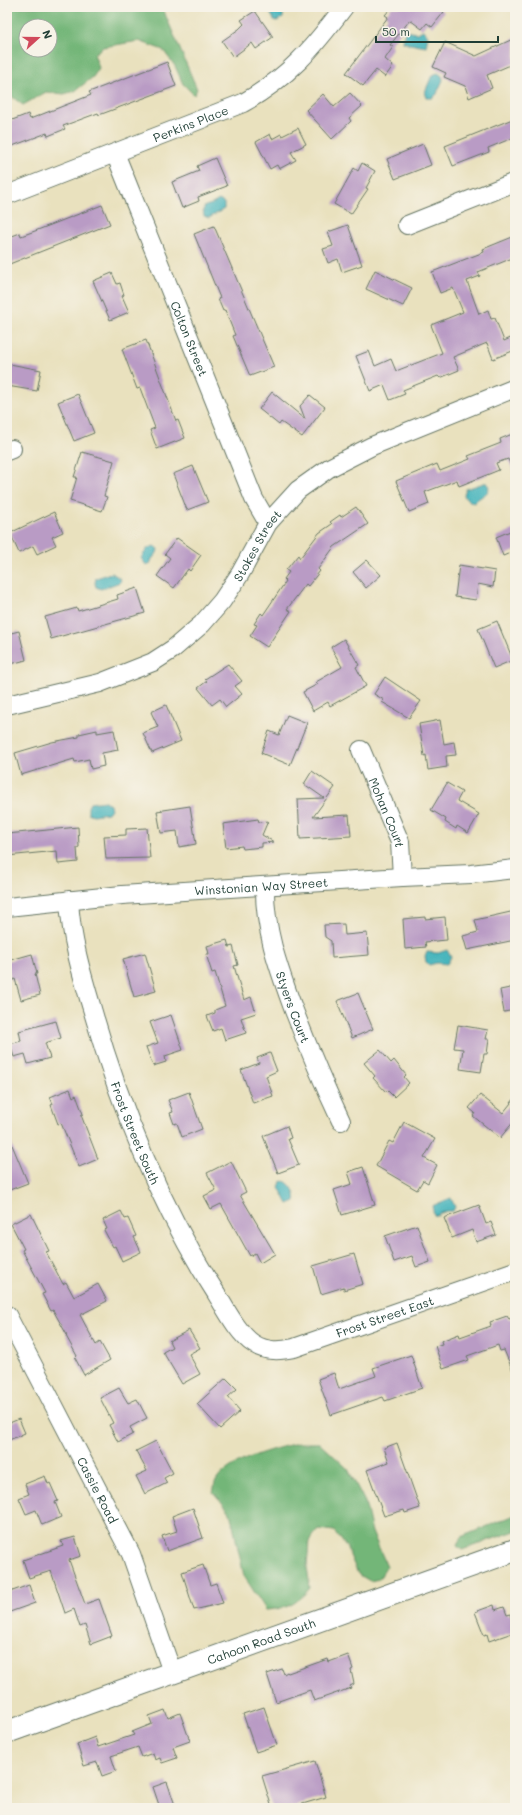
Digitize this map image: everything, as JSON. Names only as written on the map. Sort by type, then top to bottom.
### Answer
[{"type":"main road","name":"Cahoon Road South","points":[[7,1732],[515,1550]]},
{"type":"street","name":"Perkins Place","points":[[7,195],[243,103],[266,90],[305,56],[344,7]]},
{"type":"street","name":"Colton Street","points":[[115,154],[254,500],[268,523]]},
{"type":"street","points":[[407,225],[515,182]]},
{"type":"street","name":"Stokes Street","points":[[7,704],[100,683],[153,662],[173,649],[202,624],[222,601],[240,574],[268,523],[298,490],[347,458],[372,446],[515,388]]},
{"type":"street","name":"Mohan Court","points":[[361,750],[400,842],[402,877]]},
{"type":"street","name":"Winstonian Way Street","points":[[7,907],[122,895],[471,874],[515,869]]},
{"type":"street","name":"Styers Court","points":[[265,887],[266,918],[285,987],[316,1068],[341,1121]]},
{"type":"street","name":"Frost Street South","points":[[69,900],[72,937],[105,1054],[142,1151],[165,1200],[204,1275],[232,1320],[254,1344]]},
{"type":"street","name":"Frost Street East","points":[[254,1344],[274,1351],[294,1348],[515,1271]]},
{"type":"street","name":"Cassie Road","points":[[7,1315],[131,1554],[172,1672]]},
{"type":"green space","points":[[7,7],[162,7],[197,89],[194,95],[183,84],[175,66],[163,50],[139,41],[103,47],[94,54],[99,68],[93,77],[75,91],[64,94],[46,92],[23,105],[7,93]]},
{"type":"green space","points":[[298,1443],[320,1443],[348,1469],[365,1502],[372,1532],[387,1566],[379,1579],[370,1581],[358,1574],[346,1546],[334,1531],[319,1529],[309,1541],[307,1567],[310,1588],[300,1599],[291,1605],[266,1610],[244,1576],[230,1512],[213,1492],[215,1483],[229,1468],[265,1452]]},
{"type":"green space","points":[[515,1515],[515,1531],[462,1550],[457,1546],[461,1537]]},
{"type":"water","points":[[267,7],[280,7],[283,18],[277,21],[274,20]]},
{"type":"water","points":[[423,30],[428,36],[426,47],[403,42],[405,31],[417,33]]},
{"type":"water","points":[[438,73],[442,76],[443,80],[438,93],[433,98],[427,98],[425,92],[432,75]]},
{"type":"water","points":[[219,200],[224,203],[224,209],[209,218],[204,216],[203,210],[205,206]]},
{"type":"water","points":[[487,483],[489,487],[485,494],[474,503],[466,499],[464,495],[466,489]]},
{"type":"water","points":[[154,546],[158,549],[157,553],[150,564],[146,565],[141,558],[148,548]]},
{"type":"water","points":[[112,573],[121,579],[120,582],[101,589],[96,587],[96,578]]},
{"type":"water","points":[[105,801],[110,805],[111,809],[108,813],[93,815],[88,813],[90,803]]},
{"type":"water","points":[[447,950],[451,957],[447,964],[437,963],[429,965],[426,962],[425,956],[427,952],[438,953]]},
{"type":"water","points":[[284,1181],[291,1186],[295,1195],[295,1201],[288,1204],[279,1187],[281,1182]]},
{"type":"water","points":[[451,1198],[455,1207],[453,1211],[438,1214],[439,1216],[434,1215],[432,1206]]},
{"type":"building","points":[[392,7],[437,7],[444,12],[432,27],[427,23],[422,29],[410,20],[390,45],[393,47],[385,59],[393,66],[385,77],[376,70],[363,86],[346,73],[388,17],[385,15]]},
{"type":"building","points":[[255,11],[273,37],[256,49],[252,43],[233,57],[222,41],[244,24],[241,20]]},
{"type":"building","points":[[515,38],[515,63],[487,75],[492,88],[469,98],[465,86],[444,77],[446,73],[433,67],[445,42],[476,56]]},
{"type":"building","points":[[167,62],[176,86],[99,115],[98,113],[63,126],[65,129],[48,136],[47,133],[7,148],[7,122],[28,114],[30,119],[91,95],[89,92]]},
{"type":"building","points":[[350,93],[362,106],[349,118],[351,121],[332,139],[306,110],[323,94],[334,107]]},
{"type":"building","points":[[515,118],[515,137],[488,148],[489,152],[453,166],[445,146]]},
{"type":"building","points":[[298,128],[306,144],[291,152],[296,160],[279,169],[277,165],[270,169],[256,142],[270,134],[272,139]]},
{"type":"building","points":[[423,144],[431,165],[395,179],[387,159]]},
{"type":"building","points":[[215,158],[227,186],[198,197],[199,201],[182,208],[172,182],[199,171],[197,166]]},
{"type":"building","points":[[362,163],[375,171],[366,188],[368,189],[351,214],[334,204],[354,168],[358,171]]},
{"type":"building","points":[[102,205],[110,224],[7,265],[7,238],[20,233],[21,236]]},
{"type":"building","points":[[348,225],[362,265],[342,272],[338,259],[328,263],[323,249],[333,246],[328,232]]},
{"type":"building","points":[[214,226],[274,367],[250,376],[233,336],[235,335],[225,310],[223,311],[218,299],[220,298],[194,234]]},
{"type":"building","points":[[515,236],[515,257],[478,272],[480,276],[467,281],[479,314],[488,310],[491,319],[495,318],[504,341],[515,336],[515,350],[493,359],[487,343],[453,357],[459,370],[440,378],[438,376],[403,390],[405,394],[390,400],[384,385],[370,391],[356,356],[369,351],[375,366],[391,359],[396,371],[442,353],[431,325],[463,312],[453,288],[440,293],[432,272],[484,252],[483,249]]},
{"type":"building","points":[[375,270],[412,288],[403,306],[366,289]]},
{"type":"building","points":[[112,273],[117,284],[120,283],[124,295],[122,296],[129,312],[110,320],[93,281]]},
{"type":"building","points":[[146,340],[176,421],[178,420],[185,438],[157,449],[150,430],[155,428],[140,388],[137,389],[122,349]]},
{"type":"building","points":[[10,364],[41,370],[37,391],[7,386]]},
{"type":"building","points":[[272,392],[305,419],[300,406],[310,395],[325,407],[302,437],[281,422],[279,425],[259,409]]},
{"type":"building","points":[[78,394],[94,433],[74,441],[58,402]]},
{"type":"building","points":[[515,433],[515,475],[508,459],[496,463],[499,470],[459,486],[457,480],[425,492],[429,504],[409,512],[396,481],[437,464],[440,471],[470,459],[468,456],[501,443],[500,439]]},
{"type":"building","points":[[82,452],[114,461],[104,496],[107,497],[102,511],[70,501],[77,477],[74,477]]},
{"type":"building","points":[[193,466],[208,502],[187,510],[173,474]]},
{"type":"building","points":[[356,507],[368,524],[334,547],[318,569],[320,571],[308,586],[306,584],[287,609],[291,611],[267,647],[250,636],[257,625],[254,624],[261,613],[263,615],[286,581],[284,579],[289,572],[286,570],[298,555],[300,558],[319,533],[332,524],[330,522]]},
{"type":"building","points":[[54,512],[63,532],[52,537],[56,545],[37,554],[33,546],[19,553],[10,533]]},
{"type":"building","points":[[515,529],[515,551],[503,556],[496,537]]},
{"type":"building","points":[[177,538],[201,555],[190,571],[188,569],[174,588],[157,576],[170,558],[165,554]]},
{"type":"building","points":[[367,560],[381,575],[366,588],[353,572]]},
{"type":"building","points":[[459,565],[495,571],[493,587],[478,584],[476,600],[455,597]]},
{"type":"building","points":[[137,588],[145,613],[51,639],[45,617],[77,608],[78,611],[118,599],[117,595]]},
{"type":"building","points":[[497,621],[513,660],[494,668],[478,629]]},
{"type":"building","points":[[19,631],[26,660],[7,665],[7,634]]},
{"type":"building","points":[[344,639],[359,665],[356,667],[366,686],[330,706],[328,702],[313,711],[303,692],[318,684],[316,682],[342,667],[331,647]]},
{"type":"building","points":[[228,664],[242,681],[235,686],[242,694],[226,707],[220,699],[212,705],[198,688],[207,681],[205,679]]},
{"type":"building","points":[[385,677],[421,701],[409,718],[382,702],[384,700],[374,694]]},
{"type":"building","points":[[166,705],[181,741],[152,753],[143,733],[158,727],[151,712]]},
{"type":"building","points":[[287,715],[307,723],[290,765],[261,753],[269,731],[279,735]]},
{"type":"building","points":[[440,720],[444,744],[454,742],[456,755],[446,756],[447,767],[428,770],[426,755],[424,756],[419,724]]},
{"type":"building","points":[[97,730],[97,733],[114,730],[118,750],[102,753],[104,766],[91,769],[89,759],[75,762],[74,759],[21,775],[15,753],[52,742],[79,737],[79,734]]},
{"type":"building","points":[[312,771],[335,787],[313,817],[349,815],[351,836],[300,839],[298,799],[324,798],[304,784]]},
{"type":"building","points":[[447,783],[462,792],[457,801],[479,814],[468,833],[457,826],[456,829],[445,822],[446,819],[431,810]]},
{"type":"building","points":[[190,806],[196,844],[179,847],[177,831],[161,833],[157,811]]},
{"type":"building","points":[[258,819],[259,822],[268,821],[262,835],[274,842],[262,843],[262,847],[243,849],[242,846],[226,848],[223,824]]},
{"type":"building","points":[[78,827],[78,862],[58,864],[57,851],[7,856],[7,834]]},
{"type":"building","points":[[147,828],[150,858],[106,859],[104,836],[126,835],[126,829]]},
{"type":"building","points":[[515,911],[515,940],[467,950],[463,936],[478,932],[475,920]]},
{"type":"building","points":[[425,917],[425,919],[445,917],[447,940],[425,942],[426,947],[405,949],[403,919]]},
{"type":"building","points":[[344,924],[345,935],[367,933],[369,955],[332,958],[331,941],[325,937],[324,925]]},
{"type":"building","points":[[227,940],[229,947],[233,946],[238,965],[234,966],[244,1000],[251,997],[256,1013],[241,1018],[246,1033],[225,1040],[221,1028],[213,1031],[207,1016],[215,1013],[215,1010],[225,1006],[215,972],[212,973],[206,954],[209,954],[207,946]]},
{"type":"building","points":[[145,953],[156,991],[134,997],[123,959]]},
{"type":"building","points":[[32,954],[40,995],[21,1000],[15,979],[11,981],[7,961]]},
{"type":"building","points":[[515,987],[515,1010],[504,1012],[500,990]]},
{"type":"building","points":[[358,993],[373,1029],[352,1038],[337,1001]]},
{"type":"building","points":[[171,1015],[183,1050],[165,1056],[166,1062],[153,1066],[146,1047],[158,1043],[150,1022]]},
{"type":"building","points":[[56,1021],[61,1038],[45,1043],[50,1058],[28,1064],[25,1054],[14,1057],[10,1044],[21,1041],[19,1031]]},
{"type":"building","points":[[458,1025],[488,1030],[486,1039],[489,1039],[487,1054],[484,1054],[481,1072],[460,1069],[463,1049],[454,1048]]},
{"type":"building","points":[[380,1050],[391,1063],[394,1060],[406,1075],[404,1077],[409,1083],[394,1097],[387,1090],[386,1092],[373,1078],[375,1076],[364,1063]]},
{"type":"building","points":[[270,1053],[277,1071],[266,1076],[273,1096],[253,1103],[241,1070],[259,1063],[257,1058]]},
{"type":"building","points":[[70,1089],[73,1097],[76,1095],[83,1114],[81,1115],[98,1159],[79,1167],[61,1123],[58,1124],[51,1105],[53,1104],[50,1097]]},
{"type":"building","points":[[189,1092],[202,1129],[182,1137],[177,1123],[174,1124],[170,1113],[173,1112],[168,1100]]},
{"type":"building","points":[[480,1095],[503,1113],[515,1098],[515,1120],[500,1138],[473,1116],[475,1113],[469,1108]]},
{"type":"building","points":[[404,1122],[435,1139],[424,1158],[437,1165],[428,1183],[423,1180],[417,1190],[376,1166],[389,1141],[393,1143]]},
{"type":"building","points":[[287,1126],[291,1138],[288,1139],[299,1165],[278,1173],[263,1136]]},
{"type":"building","points":[[7,1133],[28,1183],[7,1191]]},
{"type":"building","points":[[231,1161],[246,1192],[240,1195],[275,1254],[260,1263],[255,1253],[250,1256],[221,1204],[211,1209],[204,1196],[216,1190],[207,1173]]},
{"type":"building","points":[[363,1167],[375,1205],[342,1215],[334,1190],[352,1184],[348,1172]]},
{"type":"building","points":[[479,1205],[486,1224],[491,1222],[496,1235],[476,1242],[472,1230],[452,1238],[444,1218]]},
{"type":"building","points":[[121,1211],[125,1219],[128,1218],[141,1252],[122,1261],[115,1246],[113,1247],[104,1230],[107,1229],[103,1220]]},
{"type":"building","points":[[31,1214],[49,1251],[46,1252],[63,1284],[66,1282],[74,1297],[98,1284],[107,1301],[80,1315],[96,1345],[100,1342],[110,1360],[84,1375],[75,1358],[77,1356],[66,1336],[67,1335],[42,1294],[45,1293],[22,1250],[24,1249],[11,1224]]},
{"type":"building","points":[[417,1225],[430,1262],[416,1267],[412,1256],[394,1262],[385,1236]]},
{"type":"building","points":[[354,1254],[363,1284],[344,1290],[344,1287],[321,1294],[313,1266]]},
{"type":"building","points":[[507,1316],[509,1319],[515,1317],[515,1376],[504,1350],[500,1351],[498,1345],[467,1356],[469,1360],[443,1369],[435,1346],[442,1344],[441,1341],[459,1334],[460,1337],[491,1326],[490,1322]]},
{"type":"building","points":[[189,1330],[200,1348],[189,1354],[200,1374],[182,1384],[163,1352],[172,1347],[169,1341]]},
{"type":"building","points":[[411,1355],[422,1388],[385,1401],[383,1397],[331,1415],[318,1379],[334,1373],[339,1389],[376,1376],[373,1368]]},
{"type":"building","points":[[226,1378],[237,1389],[228,1397],[240,1411],[220,1429],[197,1404]]},
{"type":"building","points":[[119,1388],[128,1403],[137,1399],[147,1418],[130,1427],[133,1434],[118,1442],[109,1425],[113,1423],[100,1398]]},
{"type":"building","points":[[19,1419],[25,1433],[7,1441],[7,1424]]},
{"type":"building","points":[[156,1441],[173,1473],[164,1478],[167,1483],[145,1494],[136,1476],[147,1471],[136,1451]]},
{"type":"building","points":[[397,1443],[420,1508],[405,1513],[404,1510],[384,1516],[367,1470],[389,1462],[384,1448]]},
{"type":"building","points":[[45,1476],[48,1484],[50,1483],[58,1501],[55,1502],[61,1517],[42,1525],[36,1510],[26,1514],[19,1498],[29,1494],[25,1484]]},
{"type":"building","points":[[193,1508],[203,1538],[167,1551],[162,1536],[177,1531],[172,1516]]},
{"type":"building","points":[[75,1537],[81,1556],[69,1560],[85,1604],[99,1599],[112,1636],[91,1644],[85,1625],[80,1627],[74,1609],[65,1613],[51,1571],[29,1578],[23,1560],[63,1546],[61,1541]]},
{"type":"building","points":[[203,1565],[210,1585],[216,1583],[223,1603],[194,1610],[182,1572]]},
{"type":"building","points":[[29,1585],[35,1603],[7,1613],[7,1593]]},
{"type":"building","points":[[494,1605],[495,1610],[504,1607],[507,1615],[511,1614],[515,1632],[489,1641],[487,1634],[484,1635],[475,1612]]},
{"type":"building","points":[[348,1655],[353,1669],[351,1670],[354,1684],[350,1686],[351,1688],[314,1701],[310,1690],[276,1702],[267,1674],[282,1669],[284,1674],[328,1659],[329,1662]]},
{"type":"building","points":[[264,1707],[277,1745],[256,1752],[243,1714]]},
{"type":"building","points":[[165,1710],[168,1718],[180,1713],[190,1741],[173,1747],[177,1758],[162,1763],[160,1758],[155,1760],[153,1753],[142,1757],[138,1747],[111,1756],[116,1771],[102,1776],[97,1762],[84,1766],[77,1744],[95,1737],[98,1747],[134,1735],[132,1732],[152,1724],[149,1716]]},
{"type":"building","points":[[315,1761],[326,1797],[289,1808],[272,1808],[262,1776]]},
{"type":"building","points":[[167,1782],[176,1808],[160,1808],[153,1787]]}]
